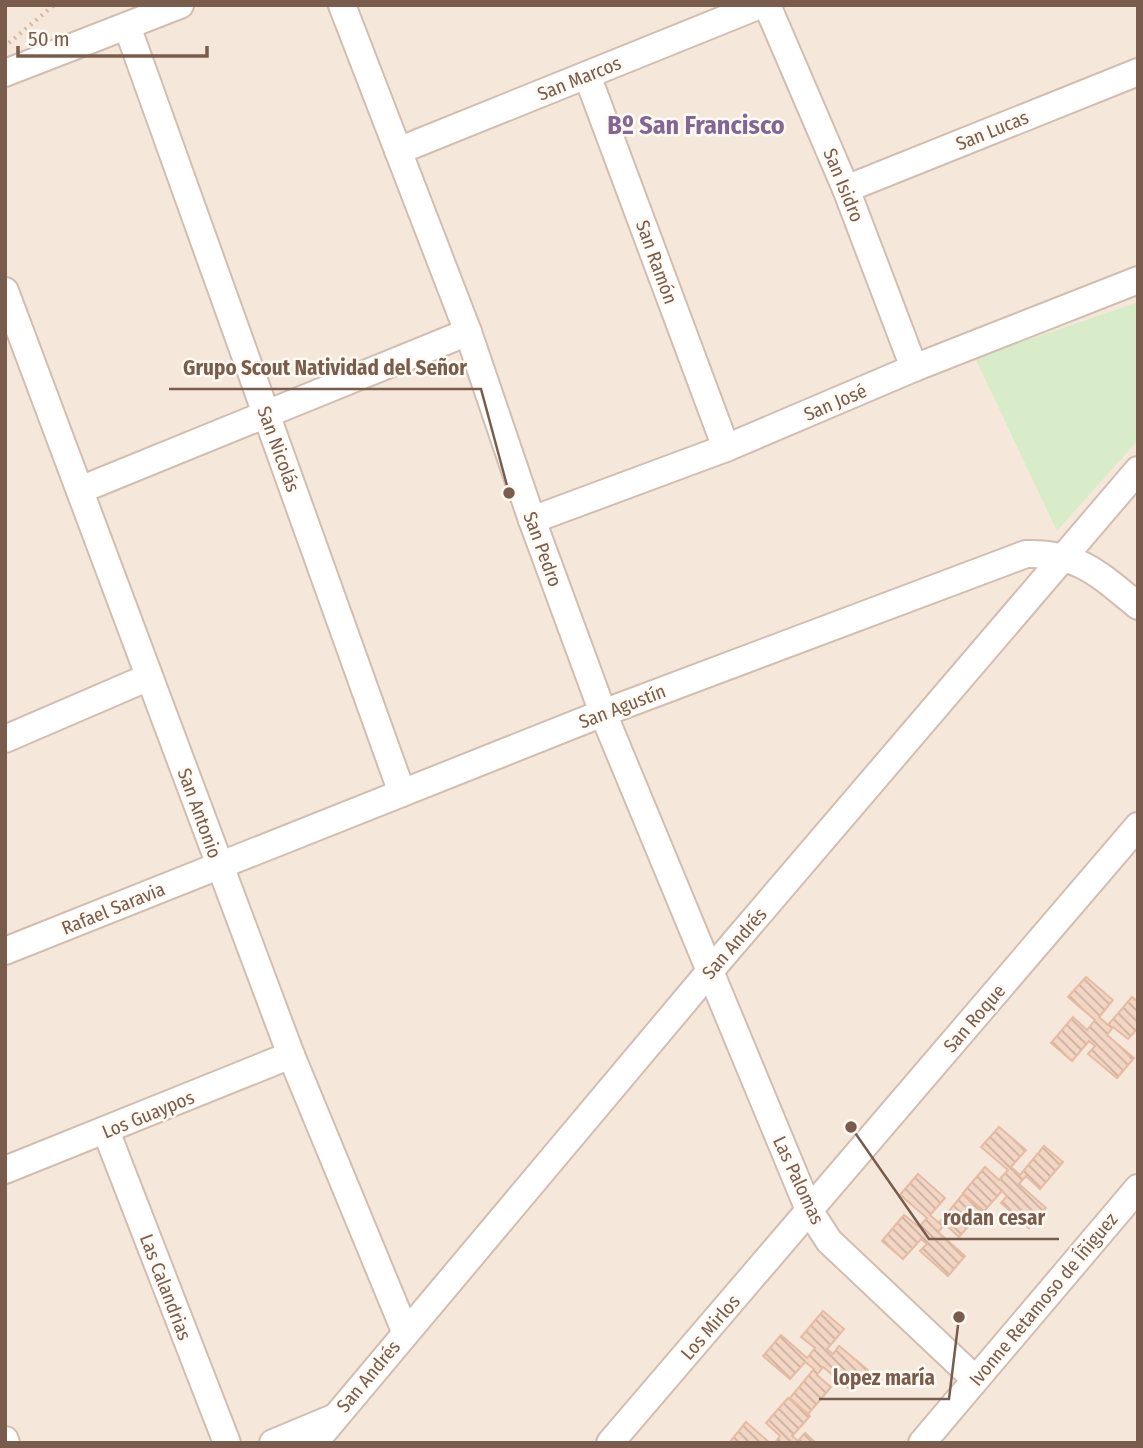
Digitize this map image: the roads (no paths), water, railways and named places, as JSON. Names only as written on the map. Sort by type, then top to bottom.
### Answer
[{"type":"street","points":[[5,73],[180,5]]},
{"type":"street","name":"San Pedro","points":[[342,5],[468,332],[532,520],[603,713],[710,971]]},
{"type":"street","name":"San Marcos","points":[[398,151],[760,5]]},
{"type":"street","name":"San Isidro","points":[[767,5],[846,189],[914,368]]},
{"type":"street","name":"San Nicolás","points":[[127,26],[402,793]]},
{"type":"street","name":"San Lucas","points":[[846,189],[1138,72]]},
{"type":"street","name":"San Ramón","points":[[587,75],[726,448]]},
{"type":"street","name":"San José","points":[[532,520],[726,448],[914,368],[1138,280]]},
{"type":"street","name":"San Antonio","points":[[6,293],[291,1055],[405,1331]]},
{"type":"street","points":[[80,490],[468,332]]},
{"type":"street","name":"San Andrés","points":[[314,1443],[405,1331],[1138,470]]},
{"type":"street","name":"San Agustín","points":[[220,865],[603,713],[1026,554],[1064,557]]},
{"type":"street","points":[[1064,557],[1090,567],[1138,606]]},
{"type":"street","points":[[5,740],[149,677]]},
{"type":"street","name":"San Roque","points":[[809,1210],[1138,826]]},
{"type":"street","name":"Rafael Saravia","points":[[5,951],[220,865]]},
{"type":"street","name":"Las Palomas","points":[[710,971],[809,1210],[829,1241],[975,1379]]},
{"type":"street","name":"Los Guaypos","points":[[5,1170],[291,1055]]},
{"type":"street","name":"Las Calandrias","points":[[106,1131],[227,1443]]},
{"type":"street","name":"Ivonne Retamoso de Íñiguez","points":[[922,1443],[1138,1188]]},
{"type":"street","name":"Los Mirlos","points":[[610,1443],[809,1210]]},
{"type":"street","points":[[273,1443],[333,1418]]},
{"type":"place","name":"Grupo Scout Natividad del Señor","points":[[509,493]]},
{"type":"place","name":"rodan cesar","points":[[851,1127]]},
{"type":"place","name":"lopez maría","points":[[959,1317]]},
{"type":"district","name":"Bº San Francisco","points":[[696,125]]}]
